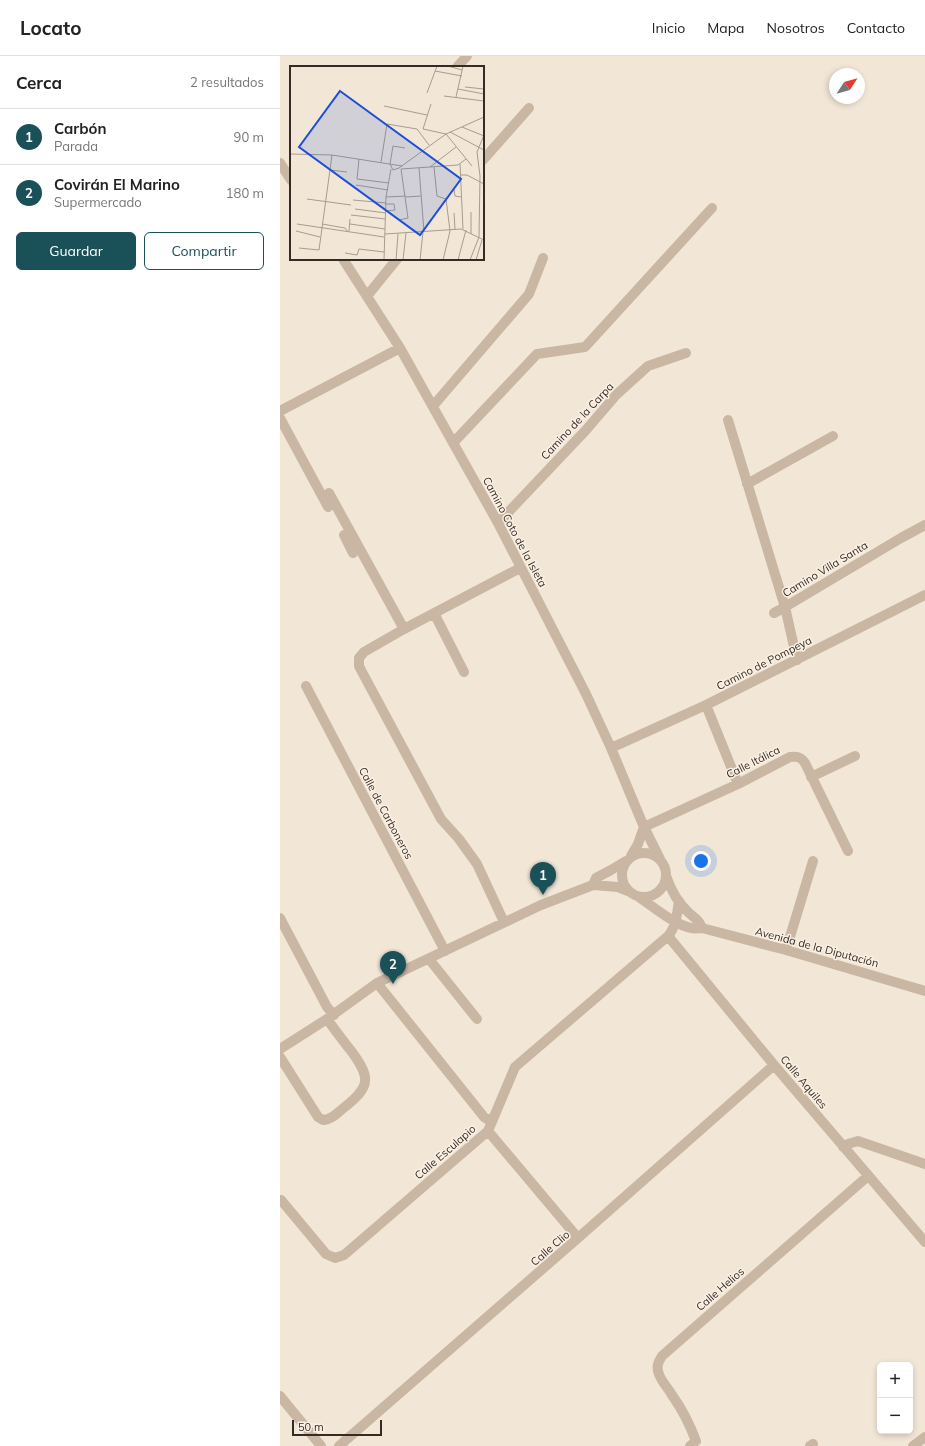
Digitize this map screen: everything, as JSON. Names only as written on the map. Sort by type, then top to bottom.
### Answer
[{"type":"street","points":[[458,66],[466,56]]},
{"type":"street","points":[[484,159],[528,108]]},
{"type":"street","points":[[280,163],[290,178]]},
{"type":"street","points":[[453,443],[537,354],[585,347],[712,208]]},
{"type":"street","points":[[433,406],[529,294],[544,258]]},
{"type":"street","name":"Camino Coto de la Isleta","points":[[344,260],[400,348],[498,523],[586,694],[611,748],[644,828],[660,859]]},
{"type":"street","points":[[367,296],[396,260]]},
{"type":"street","points":[[280,411],[400,348]]},
{"type":"street","name":"Camino de la Carpa","points":[[498,523],[586,430],[616,395],[648,366],[686,353]]},
{"type":"street","points":[[280,418],[353,552]]},
{"type":"street","points":[[728,420],[785,607],[774,613]]},
{"type":"street","points":[[747,484],[833,436]]},
{"type":"street","points":[[329,493],[404,629]]},
{"type":"street","name":"Camino Villa Santa","points":[[797,660],[785,607],[925,525]]},
{"type":"street","points":[[504,922],[477,864],[459,839],[441,819],[359,666],[360,658],[364,652],[404,629],[520,568]]},
{"type":"street","name":"Camino de Pompeya","points":[[611,748],[706,705],[925,595]]},
{"type":"street","points":[[434,613],[464,672]]},
{"type":"street","name":"Calle de Carboneros","points":[[306,686],[445,951]]},
{"type":"street","points":[[706,705],[738,784]]},
{"type":"street","name":"Calle Itálica","points":[[644,828],[738,784],[793,756],[803,760],[848,851]]},
{"type":"street","points":[[811,777],[855,756]]},
{"type":"street","points":[[628,891],[624,886],[621,873],[638,844],[644,828]]},
{"type":"street","points":[[593,884],[596,878],[642,852],[654,855],[660,859],[663,864],[671,890],[688,912],[700,922],[702,928]]},
{"type":"street","points":[[786,950],[813,861]]},
{"type":"street","points":[[280,1049],[331,1017],[377,983],[541,905],[593,884],[618,887],[639,897],[651,896],[657,893],[665,883],[666,876]]},
{"type":"street","name":"Avenida de la Diputación","points":[[639,897],[667,918],[675,922],[697,929],[702,928],[786,950],[925,990]]},
{"type":"street","name":"Calle Esculapio","points":[[281,1200],[326,1254],[330,1257],[340,1257],[344,1255],[488,1131],[515,1066],[668,936],[672,931],[675,922],[679,901]]},
{"type":"street","points":[[280,918],[331,1017],[361,1065],[366,1078],[364,1087],[359,1095],[336,1114],[328,1120],[322,1120],[318,1117],[280,1057]]},
{"type":"street","name":"Calle Aquiles","points":[[668,936],[774,1066],[925,1242]]},
{"type":"street","points":[[429,959],[477,1019]]},
{"type":"street","points":[[377,983],[484,1117],[492,1122]]},
{"type":"street","name":"Calle Clio","points":[[339,1446],[774,1066]]},
{"type":"street","points":[[488,1131],[578,1238]]},
{"type":"street","points":[[843,1147],[858,1141],[925,1164]]},
{"type":"street","name":"Calle Helios","points":[[693,1444],[691,1427],[679,1405],[659,1375],[657,1368],[658,1362],[662,1356],[868,1176]]},
{"type":"street","points":[[280,1396],[322,1446]]},
{"type":"street","points":[[914,1446],[925,1436]]},
{"type":"place","name":"Carbón","points":[[543,895]]},
{"type":"place","name":"Covirán El Marino","points":[[393,984]]}]
